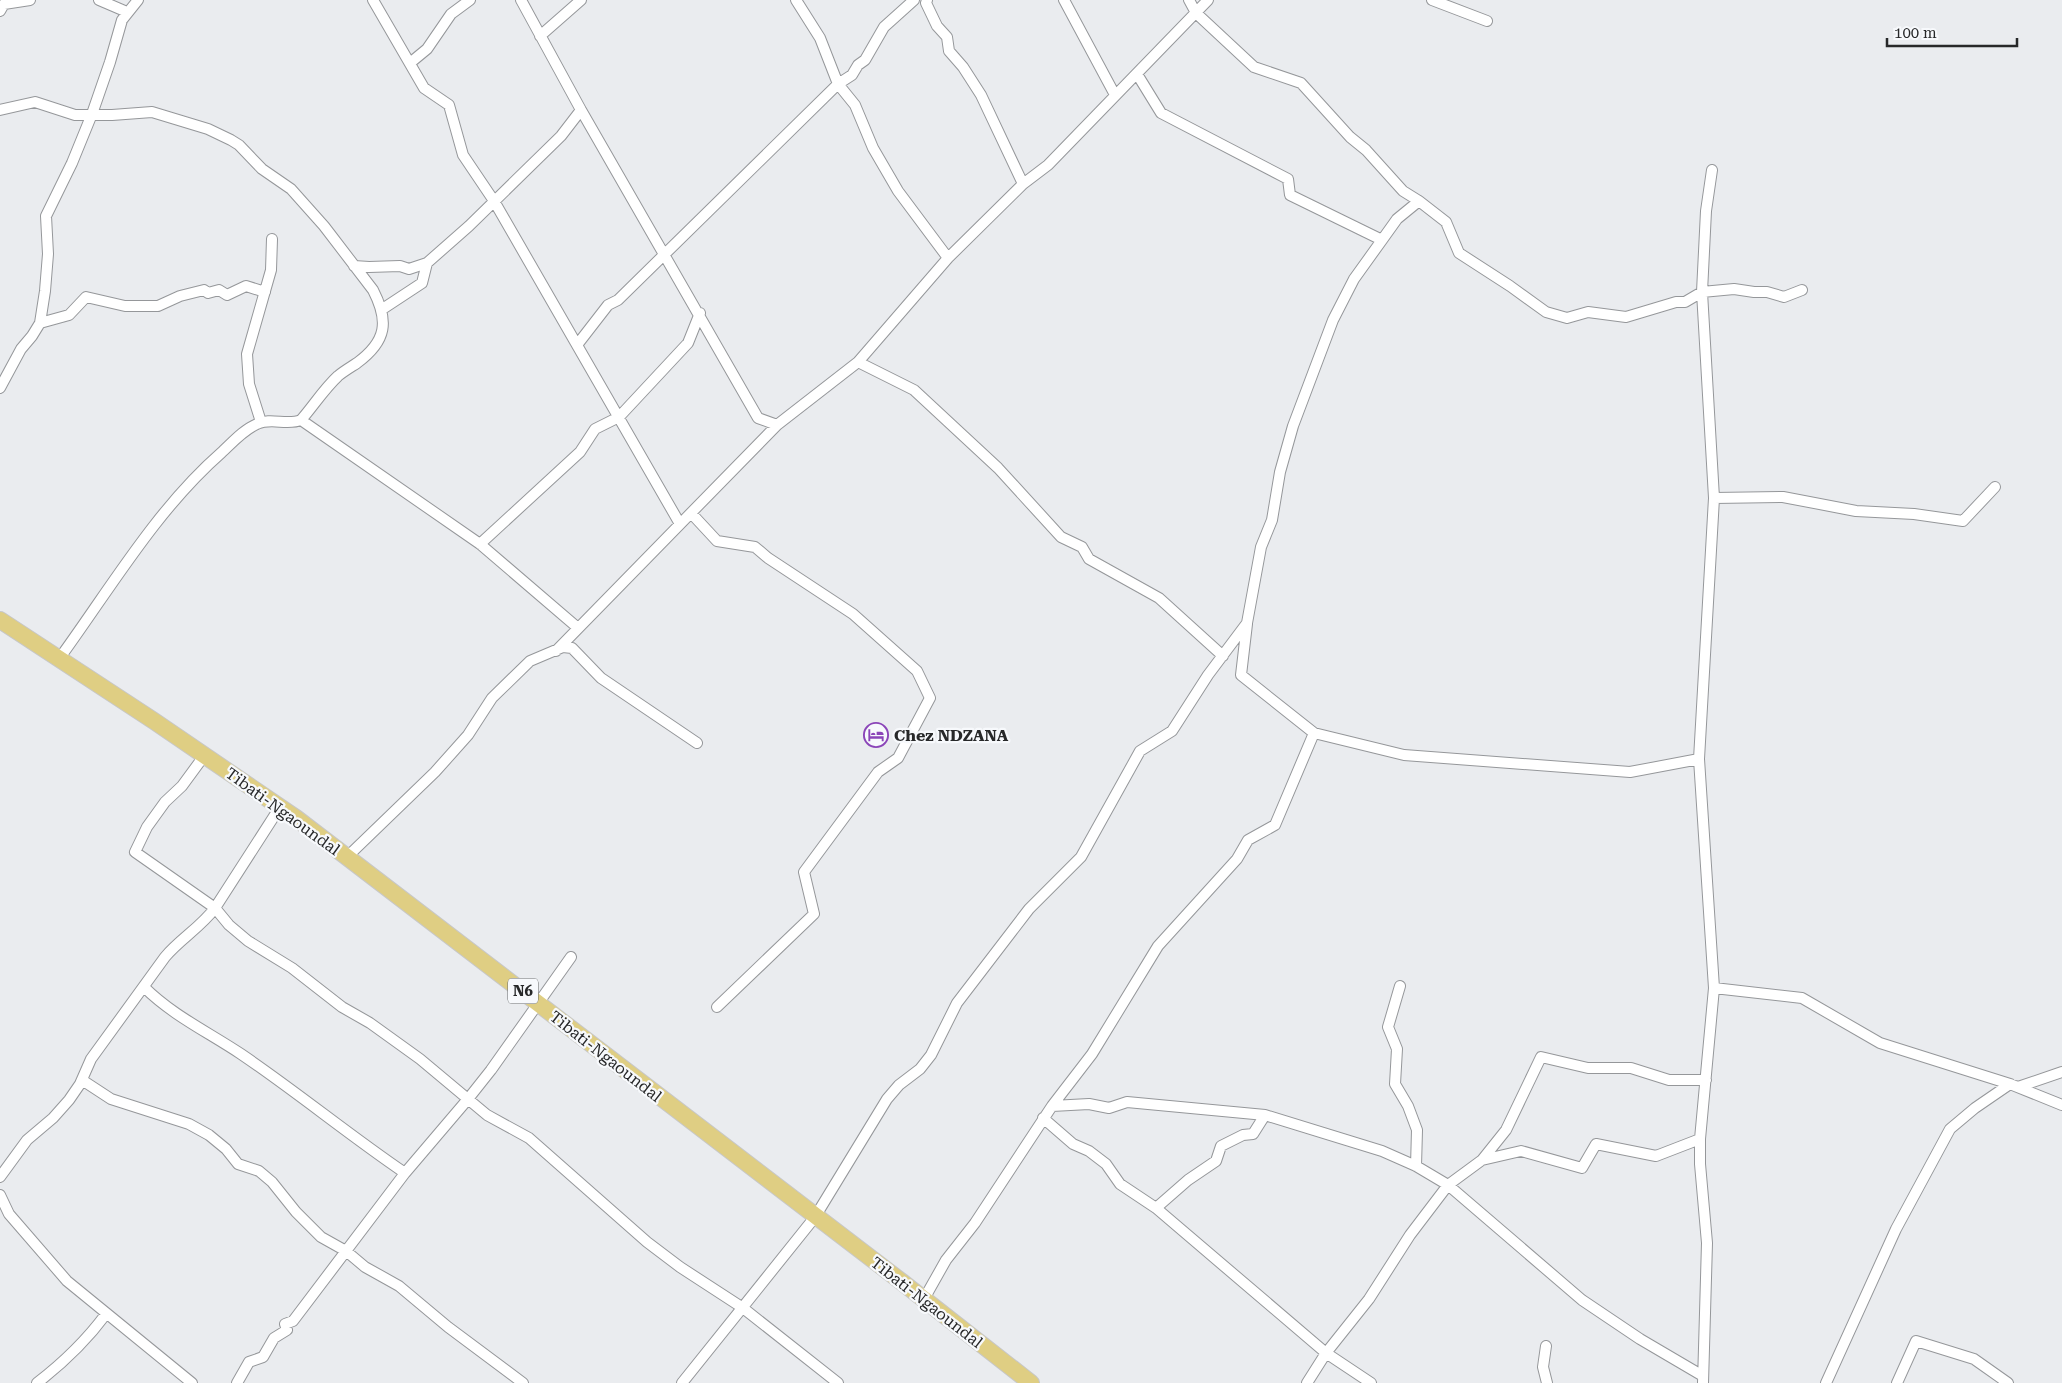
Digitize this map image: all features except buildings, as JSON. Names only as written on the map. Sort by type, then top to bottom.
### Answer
[{"type":"highway","name":"Tibati-Ngaoundal","points":[[0,620],[280,807],[924,1299],[1031,1383]]},
{"type":"street","points":[[0,11],[4,4],[30,0]]},
{"type":"street","points":[[99,0],[127,12]]},
{"type":"street","points":[[0,388],[21,349],[40,322],[48,262],[46,216],[72,163],[92,114],[122,20],[138,0]]},
{"type":"street","points":[[373,0],[424,88],[449,105],[463,155],[494,201],[680,524]]},
{"type":"street","points":[[410,63],[427,49],[451,14],[470,0]]},
{"type":"street","points":[[521,0],[581,110],[700,314],[758,418],[777,425]]},
{"type":"street","points":[[540,36],[581,0]]},
{"type":"street","points":[[796,0],[820,38],[838,84],[854,105],[873,148],[898,192],[948,258]]},
{"type":"street","points":[[577,345],[608,305],[618,300],[838,84],[852,75],[858,65],[865,60],[884,27],[914,0]]},
{"type":"street","points":[[927,0],[926,2],[937,26],[947,37],[949,50],[963,67],[981,95],[1023,184]]},
{"type":"street","points":[[1064,0],[1115,95]]},
{"type":"street","points":[[1189,0],[1196,13],[1254,68],[1301,83],[1403,191],[1446,222],[1459,253],[1546,312],[1567,318],[1588,312],[1626,317],[1676,302],[1685,302],[1702,292],[1734,288],[1754,292],[1768,292],[1784,297],[1802,290]]},
{"type":"street","points":[[556,651],[777,425],[858,362],[948,258],[1023,184],[1048,165],[1208,0]]},
{"type":"street","points":[[1432,0],[1487,21]]},
{"type":"street","points":[[1137,74],[1161,113],[1288,179],[1290,195],[1382,240]]},
{"type":"street","points":[[0,110],[35,102],[67,113],[112,115],[152,112],[208,129],[231,140],[239,145],[262,169],[291,189],[324,226],[372,290],[381,310],[384,323],[381,338],[359,362],[341,374],[328,386],[301,420],[288,423],[261,422],[246,431],[176,498],[59,659]]},
{"type":"street","points":[[354,266],[400,266],[409,269],[427,264],[560,136],[581,110]]},
{"type":"street","points":[[1703,1379],[1707,1243],[1700,1164],[1700,1139],[1714,988],[1699,760],[1714,498],[1702,292],[1706,211],[1712,170]]},
{"type":"street","points":[[1419,201],[1397,219],[1354,279],[1333,320],[1293,426],[1280,472],[1272,520],[1261,547],[1247,623],[1241,675],[1314,732],[1404,755],[1630,772],[1699,760]]},
{"type":"street","points":[[261,422],[249,384],[247,354],[271,270],[272,239]]},
{"type":"street","points":[[381,310],[422,283],[427,264]]},
{"type":"street","points":[[40,322],[69,315],[86,297],[125,306],[158,306],[180,296],[204,290],[208,293],[219,290],[227,295],[246,286],[265,292]]},
{"type":"street","points":[[480,544],[580,452],[594,428],[619,417],[688,343],[700,314]]},
{"type":"street","points":[[858,362],[914,390],[1003,473],[1061,537],[1082,547],[1090,559],[1160,598],[1223,656]]},
{"type":"street","points":[[301,420],[480,544],[578,628]]},
{"type":"street","points":[[1714,498],[1783,497],[1856,512],[1914,514],[1963,521],[1995,487]]},
{"type":"street","points":[[691,513],[717,541],[755,547],[853,614],[917,671],[930,698],[898,758],[878,772],[804,872],[814,914],[717,1007]]},
{"type":"street","points":[[682,1383],[816,1217],[890,1095],[899,1085],[920,1069],[931,1055],[957,1003],[1029,909],[1081,857],[1140,751],[1172,731],[1247,623]]},
{"type":"street","points":[[347,857],[435,772],[468,735],[492,698],[530,661],[562,647],[572,648],[601,678],[697,743]]},
{"type":"street","points":[[924,1299],[946,1260],[975,1223],[1043,1118],[1092,1054],[1158,946],[1237,858],[1248,840],[1275,825],[1314,732]]},
{"type":"street","points":[[204,756],[182,786],[165,802],[147,827],[135,852],[214,908],[248,941],[292,968],[342,1007],[370,1023],[420,1059],[494,1120],[534,1142],[618,1219],[661,1253],[743,1308],[838,1383]]},
{"type":"street","points":[[0,1177],[27,1140],[53,1118],[69,1100],[82,1080],[90,1059],[174,947],[201,924],[214,908],[280,807]]},
{"type":"street","points":[[237,1383],[249,1362],[264,1357],[274,1338],[287,1330],[285,1324],[293,1320],[404,1173],[468,1100],[571,957]]},
{"type":"street","points":[[1400,986],[1388,1027],[1397,1049],[1395,1084],[1408,1106],[1417,1130],[1416,1166]]},
{"type":"street","points":[[144,987],[158,1000],[297,1092],[332,1121],[404,1173]]},
{"type":"street","points":[[1714,988],[1802,998],[1880,1044],[2014,1086],[2062,1105]]},
{"type":"street","points":[[1307,1383],[1326,1353],[1369,1299],[1410,1235],[1448,1185],[1482,1160],[1506,1130],[1541,1057],[1588,1068],[1631,1068],[1669,1080],[1706,1080]]},
{"type":"street","points":[[1826,1383],[1896,1229],[1950,1129],[1976,1108],[2014,1086],[2062,1072]]},
{"type":"street","points":[[82,1080],[111,1099],[189,1124],[209,1135],[226,1149],[238,1164],[259,1171],[272,1182],[296,1212],[321,1237],[346,1251],[365,1267],[409,1293],[448,1327],[523,1383]]},
{"type":"street","points":[[1052,1106],[1089,1104],[1109,1108],[1127,1102],[1265,1115],[1382,1151],[1416,1166],[1448,1185],[1582,1300],[1703,1379]]},
{"type":"street","points":[[1156,1208],[1188,1180],[1216,1161],[1221,1146],[1243,1135],[1253,1134],[1265,1115]]},
{"type":"street","points":[[1043,1118],[1073,1144],[1089,1151],[1106,1164],[1120,1184],[1156,1208],[1326,1353],[1371,1383]]},
{"type":"street","points":[[1482,1160],[1521,1151],[1582,1168],[1596,1144],[1656,1156],[1700,1139]]},
{"type":"street","points":[[0,1195],[5,1216],[67,1281],[192,1383]]},
{"type":"street","points":[[37,1383],[75,1350],[106,1314]]},
{"type":"street","points":[[1897,1383],[1916,1341],[1974,1359],[2008,1383]]},
{"type":"street","points":[[1546,1346],[1543,1367],[1547,1383]]},
{"type":"place","name":"Chez NDZANA","points":[[876,735]]}]
